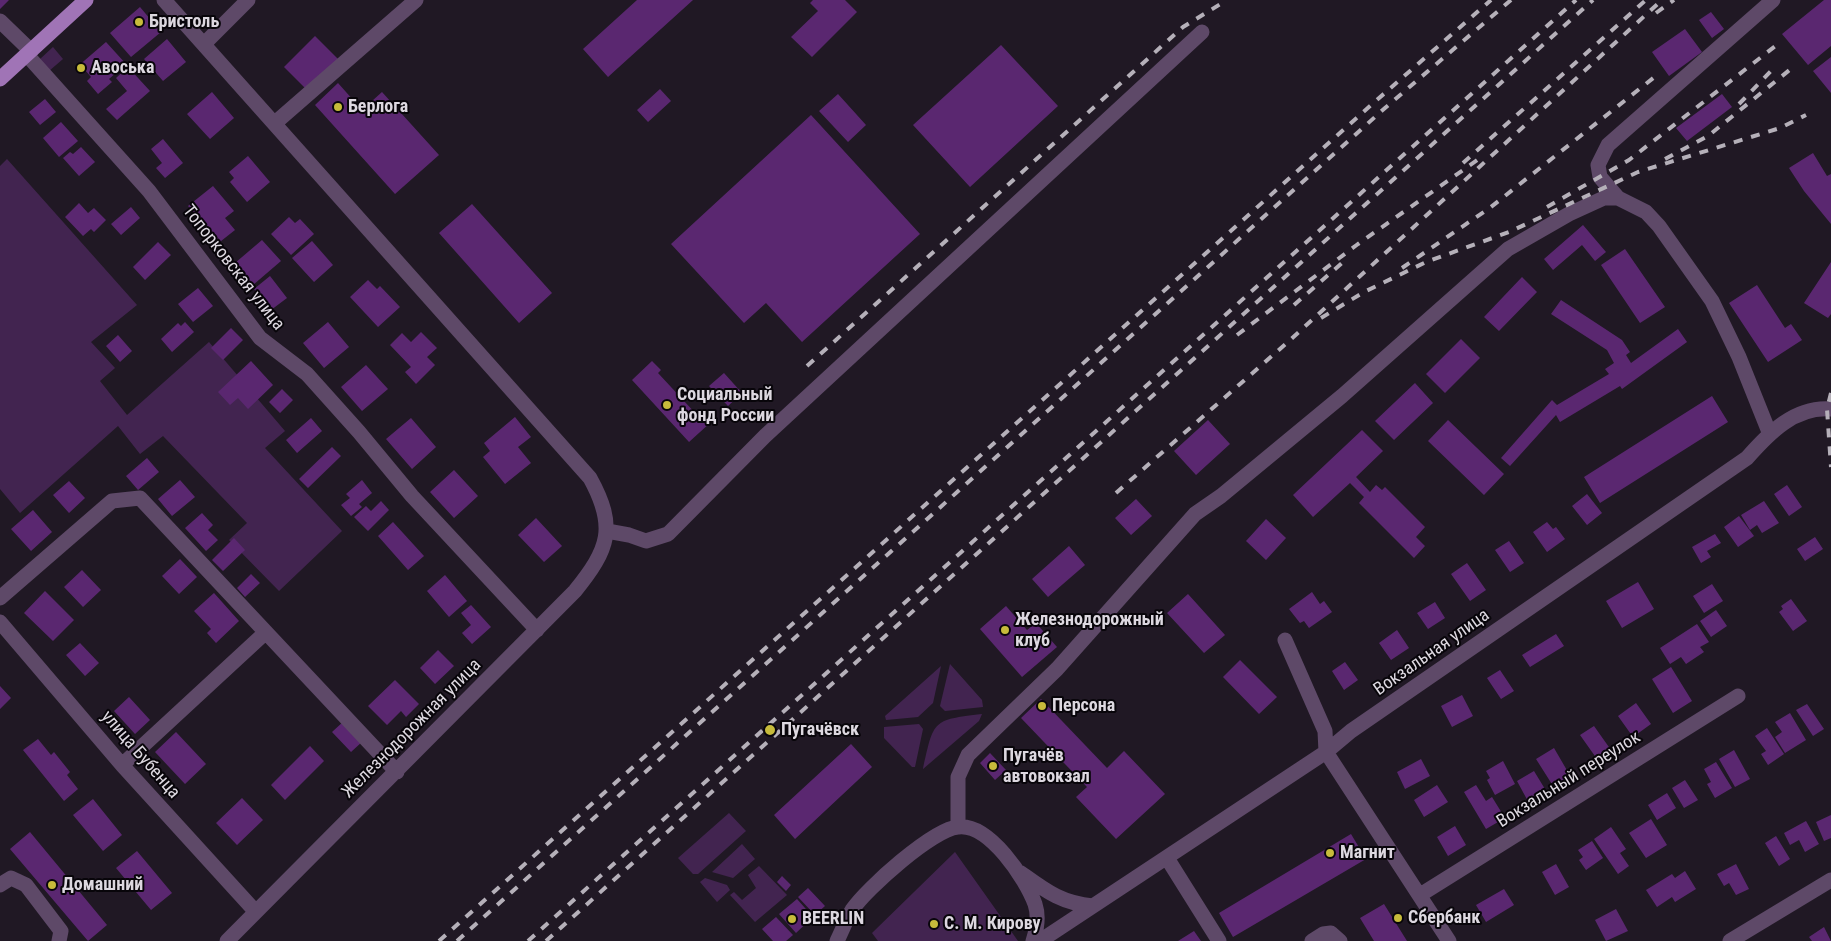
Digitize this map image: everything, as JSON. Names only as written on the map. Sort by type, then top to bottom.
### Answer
[{"type":"main road","points":[[0,79],[86,0]]},
{"type":"street","points":[[164,0],[590,478],[601,499],[607,531],[630,535],[646,541],[668,534],[765,436],[1202,32]]},
{"type":"street","points":[[204,44],[248,0]]},
{"type":"street","points":[[274,123],[416,0]]},
{"type":"street","points":[[1769,432],[1739,357],[1712,301],[1659,226],[1646,212],[1618,198],[1600,177],[1598,165],[1608,145],[1773,0]]},
{"type":"street","name":"Топорковская улица","points":[[0,21],[149,190],[260,338],[307,374],[359,432],[412,496],[537,630]]},
{"type":"street","points":[[958,826],[958,777],[968,755],[1057,669],[1195,514],[1221,496],[1342,396],[1508,249],[1578,210],[1604,198],[1618,198]]},
{"type":"street","name":"Вокзальная улица","points":[[1093,906],[1326,752],[1351,731],[1747,458],[1769,432],[1804,411],[1831,409]]},
{"type":"street","points":[[0,598],[112,500],[140,498],[397,772]]},
{"type":"street","name":"Железнодорожная улица","points":[[227,941],[537,630],[591,571],[602,551],[607,531]]},
{"type":"street","name":"улица Бубенца","points":[[1,625],[122,765],[255,911]]},
{"type":"street","points":[[122,765],[266,632]]},
{"type":"street","points":[[1285,640],[1325,731],[1326,752],[1449,941]]},
{"type":"street","name":"Вокзальный переулок","points":[[1420,896],[1738,696]]},
{"type":"street","points":[[837,941],[852,910],[906,856],[927,840],[958,826],[974,830],[993,843],[1020,873],[1050,894],[1072,904],[1093,906]]},
{"type":"street","points":[[1167,858],[1219,941]]},
{"type":"street","points":[[1020,873],[1035,905],[1037,927],[1033,941]]},
{"type":"street","points":[[0,885],[11,878],[26,885],[61,931],[59,941]]},
{"type":"street","points":[[1730,941],[1831,880]]},
{"type":"street","points":[[1040,941],[1093,906]]},
{"type":"street","points":[[1312,941],[1323,934],[1331,934],[1340,941]]},
{"type":"shaded area","points":[[53,47],[63,59],[49,71],[39,60]]},
{"type":"shaded area","points":[[7,159],[137,305],[91,342],[115,368],[100,381],[127,415],[209,342],[285,431],[265,448],[342,531],[279,591],[229,540],[247,523],[163,436],[140,454],[118,426],[20,513],[0,489],[0,166]]},
{"type":"shaded area","points":[[950,664],[982,700],[983,707],[945,711],[940,706]]},
{"type":"shaded area","points":[[941,666],[933,703],[918,717],[886,720],[885,716]]},
{"type":"shaded area","points":[[982,714],[979,721],[923,769],[933,732],[938,725],[953,718]]},
{"type":"shaded area","points":[[919,724],[923,729],[915,767],[912,767],[884,738],[884,727]]},
{"type":"shaded area","points":[[729,813],[746,831],[698,874],[693,874],[678,858]]},
{"type":"shaded area","points":[[742,844],[755,859],[733,878],[712,872]]},
{"type":"shaded area","points":[[955,852],[1018,941],[878,941],[872,933]]},
{"type":"shaded area","points":[[759,866],[787,895],[755,922],[730,895],[734,892],[742,900],[756,888],[748,875]]},
{"type":"shaded area","points":[[705,878],[727,885],[730,890],[717,902],[700,882]]},
{"type":"building","points":[[0,0],[9,0],[0,9]]},
{"type":"building","points":[[637,0],[693,0],[608,77],[583,49]]},
{"type":"building","points":[[813,0],[845,0],[857,12],[812,57],[791,37],[818,11],[810,3]]},
{"type":"building","points":[[1824,0],[1831,0],[1831,46],[1808,65],[1782,34]]},
{"type":"building","points":[[140,7],[161,32],[131,57],[110,33]]},
{"type":"building","points":[[1711,12],[1724,29],[1712,38],[1699,20]]},
{"type":"building","points":[[1685,29],[1702,52],[1669,76],[1652,52]]},
{"type":"building","points":[[315,36],[339,60],[308,91],[284,67]]},
{"type":"building","points":[[167,39],[186,62],[163,81],[144,59]]},
{"type":"building","points":[[106,42],[126,64],[109,79],[112,82],[98,94],[87,81],[91,77],[85,70],[81,72],[77,67]]},
{"type":"building","points":[[1001,45],[1058,106],[970,187],[913,125]]},
{"type":"building","points":[[1831,57],[1831,93],[1813,71]]},
{"type":"building","points":[[128,67],[150,91],[117,120],[106,109],[127,91],[116,78]]},
{"type":"building","points":[[338,83],[362,110],[382,92],[439,155],[395,194],[315,105]]},
{"type":"building","points":[[660,89],[671,101],[648,122],[637,110]]},
{"type":"building","points":[[212,92],[234,118],[210,139],[187,114]]},
{"type":"building","points":[[838,94],[866,125],[848,142],[819,111]]},
{"type":"building","points":[[1722,94],[1732,107],[1687,141],[1676,128]]},
{"type":"building","points":[[45,99],[56,112],[40,125],[29,112]]},
{"type":"building","points":[[811,115],[920,234],[802,342],[766,303],[744,323],[671,244]]},
{"type":"building","points":[[61,122],[78,141],[59,157],[43,138]]},
{"type":"building","points":[[163,139],[183,163],[165,178],[156,168],[162,163],[151,149]]},
{"type":"building","points":[[81,147],[95,162],[79,176],[63,158],[70,152],[73,154]]},
{"type":"building","points":[[1813,153],[1827,176],[1831,174],[1831,224],[1804,191],[1789,168]]},
{"type":"building","points":[[248,156],[270,182],[247,202],[230,182],[234,178],[229,172]]},
{"type":"building","points":[[213,186],[234,211],[225,218],[235,230],[216,245],[207,233],[209,231],[188,206]]},
{"type":"building","points":[[79,203],[88,213],[94,208],[106,220],[94,232],[91,229],[83,236],[65,217]]},
{"type":"building","points":[[472,204],[552,293],[519,323],[439,233]]},
{"type":"building","points":[[131,207],[140,218],[121,235],[111,224]]},
{"type":"building","points":[[289,217],[295,223],[300,219],[314,234],[291,255],[271,234]]},
{"type":"building","points":[[1583,225],[1606,252],[1595,261],[1582,245],[1553,270],[1544,259]]},
{"type":"building","points":[[262,240],[281,261],[253,285],[235,263]]},
{"type":"building","points":[[312,241],[333,265],[314,282],[292,258]]},
{"type":"building","points":[[158,242],[171,255],[145,280],[133,267]]},
{"type":"building","points":[[1625,249],[1665,307],[1640,323],[1601,265]]},
{"type":"building","points":[[1831,262],[1831,314],[1828,318],[1804,303]]},
{"type":"building","points":[[270,276],[287,298],[271,310],[254,289]]},
{"type":"building","points":[[1522,277],[1537,292],[1499,331],[1484,317]]},
{"type":"building","points":[[368,280],[377,289],[380,286],[400,307],[378,327],[350,297]]},
{"type":"building","points":[[1757,285],[1785,328],[1791,324],[1802,340],[1768,362],[1729,303]]},
{"type":"building","points":[[198,288],[213,306],[193,322],[178,304]]},
{"type":"building","points":[[1561,300],[1622,340],[1630,352],[1626,355],[1631,363],[1678,329],[1687,342],[1622,389],[1620,386],[1560,422],[1556,415],[1510,466],[1501,458],[1552,400],[1557,405],[1609,374],[1605,369],[1614,363],[1607,350],[1551,314]]},
{"type":"building","points":[[185,322],[194,332],[172,352],[161,339],[178,323],[181,326]]},
{"type":"building","points":[[328,322],[349,347],[324,368],[303,343]]},
{"type":"building","points":[[231,328],[243,340],[223,360],[211,348]]},
{"type":"building","points":[[421,332],[437,348],[427,357],[435,365],[416,384],[405,372],[411,367],[390,345],[402,333],[411,342]]},
{"type":"building","points":[[118,335],[132,351],[120,362],[106,346]]},
{"type":"building","points":[[1461,339],[1480,358],[1445,393],[1426,374]]},
{"type":"building","points":[[251,361],[273,385],[248,409],[238,398],[230,405],[218,392]]},
{"type":"building","points":[[652,361],[661,370],[658,373],[697,415],[700,412],[710,423],[689,442],[632,380]]},
{"type":"building","points":[[366,365],[388,389],[362,411],[341,387]]},
{"type":"building","points":[[724,373],[742,393],[728,406],[709,386]]},
{"type":"building","points":[[1415,383],[1433,403],[1394,440],[1375,421]]},
{"type":"building","points":[[282,389],[293,400],[280,413],[269,402]]},
{"type":"building","points":[[1712,396],[1728,422],[1600,503],[1584,477]]},
{"type":"building","points":[[515,417],[531,437],[518,447],[531,463],[505,484],[483,457],[490,451],[484,443]]},
{"type":"building","points":[[311,418],[322,431],[297,453],[286,440]]},
{"type":"building","points":[[411,418],[436,447],[412,469],[386,439]]},
{"type":"building","points":[[1208,420],[1230,444],[1196,475],[1174,451]]},
{"type":"building","points":[[1448,420],[1504,474],[1484,495],[1428,441]]},
{"type":"building","points":[[1362,430],[1383,451],[1356,477],[1370,492],[1376,485],[1382,490],[1385,487],[1425,527],[1416,537],[1425,546],[1414,558],[1359,503],[1364,497],[1350,483],[1313,517],[1293,495]]},
{"type":"building","points":[[332,447],[341,456],[308,488],[299,479]]},
{"type":"building","points":[[147,458],[159,472],[138,490],[126,476]]},
{"type":"building","points":[[454,470],[478,496],[454,518],[430,492]]},
{"type":"building","points":[[180,480],[195,497],[172,516],[158,499]]},
{"type":"building","points":[[362,480],[372,493],[359,504],[362,507],[351,516],[341,505],[350,498],[346,494]]},
{"type":"building","points":[[69,481],[85,498],[69,513],[53,495]]},
{"type":"building","points":[[1787,485],[1802,507],[1789,516],[1774,494]]},
{"type":"building","points":[[1587,494],[1602,513],[1587,525],[1572,506]]},
{"type":"building","points":[[1136,499],[1152,516],[1131,535],[1115,518]]},
{"type":"building","points":[[381,501],[389,510],[368,531],[354,517],[366,506],[371,511]]},
{"type":"building","points":[[1764,501],[1779,523],[1762,533],[1757,525],[1750,530],[1741,515]]},
{"type":"building","points":[[33,510],[52,532],[31,551],[11,529]]},
{"type":"building","points":[[202,513],[213,525],[208,530],[218,540],[206,551],[185,528]]},
{"type":"building","points":[[1739,516],[1754,536],[1738,547],[1724,527]]},
{"type":"building","points":[[536,518],[562,546],[544,562],[518,535]]},
{"type":"building","points":[[1266,519],[1286,538],[1266,560],[1246,541]]},
{"type":"building","points":[[393,522],[424,556],[408,570],[378,536]]},
{"type":"building","points":[[1547,522],[1553,529],[1556,527],[1565,539],[1547,552],[1533,532]]},
{"type":"building","points":[[1715,534],[1721,543],[1707,551],[1711,557],[1701,563],[1692,547]]},
{"type":"building","points":[[1815,537],[1823,549],[1805,561],[1797,549]]},
{"type":"building","points":[[234,538],[245,550],[223,571],[212,560]]},
{"type":"building","points":[[1509,541],[1524,563],[1510,572],[1495,550]]},
{"type":"building","points":[[1069,546],[1085,565],[1048,597],[1032,579]]},
{"type":"building","points":[[180,559],[197,577],[179,594],[162,576]]},
{"type":"building","points":[[1467,563],[1486,590],[1470,601],[1451,574]]},
{"type":"building","points":[[82,570],[101,590],[83,607],[64,587]]},
{"type":"building","points":[[251,574],[260,583],[245,597],[237,588]]},
{"type":"building","points":[[445,575],[467,601],[449,617],[427,591]]},
{"type":"building","points":[[1638,582],[1654,609],[1622,628],[1606,601]]},
{"type":"building","points":[[1712,584],[1723,601],[1704,613],[1693,596]]},
{"type":"building","points":[[45,591],[74,620],[53,641],[24,613]]},
{"type":"building","points":[[1312,592],[1320,604],[1324,601],[1332,612],[1309,628],[1304,621],[1300,623],[1289,609]]},
{"type":"building","points":[[214,593],[239,621],[216,643],[207,633],[211,629],[194,611]]},
{"type":"building","points":[[1188,594],[1225,635],[1204,653],[1167,613]]},
{"type":"building","points":[[1791,599],[1807,621],[1793,631],[1779,612],[1783,609],[1781,606]]},
{"type":"building","points":[[1435,602],[1445,618],[1428,629],[1417,613]]},
{"type":"building","points":[[471,605],[491,627],[472,644],[462,633],[471,625],[461,613]]},
{"type":"building","points":[[1006,606],[1027,630],[1036,623],[1057,647],[1022,677],[980,629]]},
{"type":"building","points":[[1716,610],[1727,626],[1711,637],[1700,621]]},
{"type":"building","points":[[1697,624],[1709,642],[1700,647],[1704,652],[1686,664],[1681,657],[1670,664],[1660,648]]},
{"type":"building","points":[[1397,630],[1409,648],[1391,660],[1379,643]]},
{"type":"building","points":[[1556,634],[1564,646],[1530,667],[1522,655]]},
{"type":"building","points":[[80,643],[99,663],[85,676],[66,655]]},
{"type":"building","points":[[438,650],[454,666],[435,684],[420,668]]},
{"type":"building","points":[[1240,660],[1277,697],[1259,714],[1223,677]]},
{"type":"building","points":[[1345,662],[1358,680],[1344,690],[1332,671]]},
{"type":"building","points":[[1671,667],[1692,701],[1673,713],[1652,679]]},
{"type":"building","points":[[1500,670],[1514,691],[1501,699],[1487,678]]},
{"type":"building","points":[[395,680],[419,704],[406,717],[401,711],[387,725],[368,706]]},
{"type":"building","points":[[0,686],[11,698],[0,709]]},
{"type":"building","points":[[1462,695],[1473,716],[1452,727],[1441,706]]},
{"type":"building","points":[[129,697],[150,720],[135,734],[114,711]]},
{"type":"building","points":[[1041,699],[1107,768],[1124,751],[1165,794],[1116,839],[1076,797],[1087,787],[1021,718]]},
{"type":"building","points":[[1636,703],[1651,724],[1633,737],[1618,716]]},
{"type":"building","points":[[1807,704],[1824,729],[1813,736],[1796,710]]},
{"type":"building","points":[[1790,713],[1806,740],[1785,753],[1775,737],[1782,732],[1775,722]]},
{"type":"building","points":[[344,721],[363,741],[351,752],[332,732]]},
{"type":"building","points":[[1594,726],[1611,750],[1597,759],[1580,735]]},
{"type":"building","points":[[1767,728],[1784,754],[1768,765],[1761,754],[1766,751],[1755,736]]},
{"type":"building","points":[[176,732],[206,764],[185,784],[155,752]]},
{"type":"building","points":[[38,739],[51,755],[54,752],[70,772],[67,775],[78,789],[64,801],[23,750]]},
{"type":"building","name":"Пугачёвск","points":[[851,744],[872,767],[795,839],[774,815]]},
{"type":"building","points":[[310,746],[324,761],[285,800],[271,785]]},
{"type":"building","points":[[1554,748],[1572,779],[1555,789],[1536,759]]},
{"type":"building","points":[[1734,750],[1750,779],[1735,787],[1719,759]]},
{"type":"building","name":"Пугачёв автовокзал","points":[[990,753],[1006,770],[995,780],[980,763]]},
{"type":"building","points":[[1421,759],[1430,776],[1405,789],[1397,772]]},
{"type":"building","points":[[1503,761],[1515,784],[1495,795],[1487,780],[1490,778],[1486,771]]},
{"type":"building","points":[[1716,762],[1732,788],[1715,798],[1707,784],[1711,782],[1704,769]]},
{"type":"building","points":[[1534,771],[1548,794],[1530,805],[1517,781]]},
{"type":"building","points":[[1685,780],[1698,800],[1684,808],[1672,788]]},
{"type":"building","points":[[1437,785],[1448,802],[1424,817],[1414,800]]},
{"type":"building","points":[[1476,785],[1486,801],[1492,797],[1505,818],[1486,829],[1464,792]]},
{"type":"building","points":[[1667,793],[1676,808],[1657,820],[1648,805]]},
{"type":"building","points":[[242,798],[263,820],[237,845],[216,823]]},
{"type":"building","points":[[93,799],[122,835],[103,851],[73,815]]},
{"type":"building","points":[[1831,815],[1831,838],[1824,841],[1816,822]]},
{"type":"building","points":[[1651,819],[1667,845],[1646,858],[1629,833]]},
{"type":"building","points":[[1806,821],[1819,844],[1805,852],[1799,840],[1790,845],[1784,833]]},
{"type":"building","points":[[1455,826],[1466,845],[1448,856],[1437,837]]},
{"type":"building","points":[[1611,827],[1626,849],[1620,853],[1629,866],[1618,874],[1594,839]]},
{"type":"building","points":[[30,832],[107,925],[88,941],[10,849]]},
{"type":"building","points":[[1351,834],[1366,859],[1233,937],[1219,913]]},
{"type":"building","points":[[1776,836],[1790,859],[1779,866],[1765,843]]},
{"type":"building","points":[[1592,841],[1603,858],[1586,870],[1579,860],[1583,857],[1578,850]]},
{"type":"building","points":[[137,851],[172,893],[151,910],[116,868]]},
{"type":"building","points":[[1556,864],[1569,887],[1555,895],[1542,872]]},
{"type":"building","points":[[1736,864],[1749,889],[1736,895],[1729,883],[1724,886],[1717,874]]},
{"type":"building","points":[[1685,871],[1696,889],[1675,902],[1672,897],[1657,907],[1646,890],[1672,874],[1675,878]]},
{"type":"building","points":[[782,876],[791,885],[786,891],[777,882]]},
{"type":"building","points":[[808,888],[825,906],[815,915],[798,897]]},
{"type":"building","points":[[1504,889],[1514,905],[1486,922],[1476,905]]},
{"type":"building","points":[[797,899],[813,917],[796,933],[779,914]]},
{"type":"building","points":[[1384,904],[1407,941],[1374,941],[1360,918]]},
{"type":"building","points":[[1616,909],[1628,931],[1606,941],[1595,920]]},
{"type":"building","points":[[776,917],[793,935],[786,941],[773,941],[762,929]]},
{"type":"building","points":[[1824,927],[1831,941],[1812,941],[1809,937]]},
{"type":"building","points":[[1194,931],[1201,941],[1178,941]]},
{"type":"railway","points":[[807,366],[1183,27],[1227,0]]},
{"type":"railway","points":[[439,941],[1370,106],[1491,0]]},
{"type":"railway","points":[[457,941],[1385,108],[1511,0]]},
{"type":"railway","points":[[528,941],[1576,0]]},
{"type":"railway","points":[[546,941],[1593,0]]},
{"type":"railway","points":[[1463,163],[1646,0]]},
{"type":"railway","points":[[1116,493],[1289,341],[1662,0]]},
{"type":"railway","points":[[1656,13],[1674,0]]},
{"type":"railway","points":[[1547,207],[1629,160],[1778,44]]},
{"type":"railway","points":[[1665,159],[1708,136],[1792,68]]},
{"type":"railway","points":[[1739,104],[1771,71]]},
{"type":"railway","points":[[1402,268],[1491,207],[1657,75]]},
{"type":"railway","points":[[1321,318],[1364,292],[1426,262],[1509,232],[1638,172],[1780,128],[1806,115]]},
{"type":"railway","points":[[1237,335],[1358,244],[1483,156]]},
{"type":"railway","points":[[1294,305],[1342,263]]},
{"type":"railway","points":[[1831,393],[1827,409],[1831,467]]},
{"type":"place","name":"Бристоль","points":[[139,22]]},
{"type":"place","name":"Авоська","points":[[81,68]]},
{"type":"place","name":"Берлога","points":[[338,107]]},
{"type":"place","name":"Социальный фонд России","points":[[667,405]]},
{"type":"place","name":"Железнодорожный клуб","points":[[1005,630]]},
{"type":"place","name":"Персона","points":[[1042,706]]},
{"type":"place","name":"Пугачёвск","points":[[770,730]]},
{"type":"place","name":"Пугачёв автовокзал","points":[[993,766]]},
{"type":"place","name":"Магнит","points":[[1330,853]]},
{"type":"place","name":"Домашний","points":[[52,885]]},
{"type":"place","name":"Сбербанк","points":[[1398,918]]},
{"type":"place","name":"BEERLIN","points":[[792,919]]},
{"type":"place","name":"С. М. Кирову","points":[[934,924]]}]
